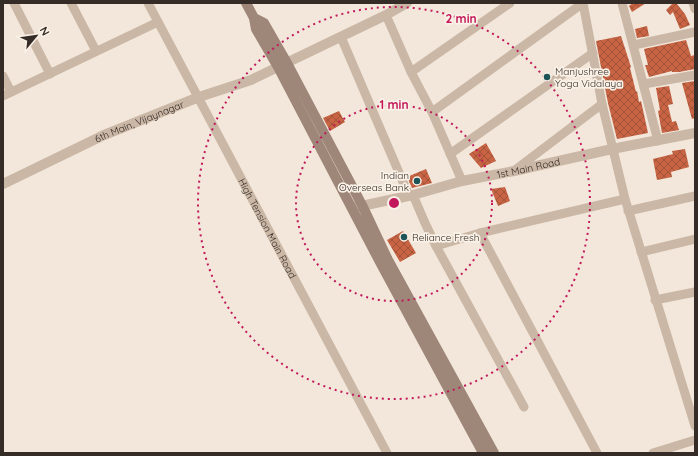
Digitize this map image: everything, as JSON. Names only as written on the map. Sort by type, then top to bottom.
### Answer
[{"type":"main road","points":[[248,4],[254,18],[256,29],[282,65],[357,207],[388,260],[494,453]]},
{"type":"main road","points":[[357,207],[381,264],[482,453]]},
{"type":"street","points":[[14,3],[50,74]]},
{"type":"street","points":[[71,3],[96,51]]},
{"type":"street","name":"High Tension Main Road","points":[[148,3],[388,453]]},
{"type":"street","name":"6th Main, Vijaynagar","points":[[3,184],[104,136],[199,97],[251,80],[386,15],[406,3]]},
{"type":"street","points":[[411,72],[510,3]]},
{"type":"street","points":[[432,112],[583,3],[602,104],[624,199],[695,426]]},
{"type":"street","points":[[622,3],[658,141]]},
{"type":"street","points":[[693,3],[695,9]]},
{"type":"street","points":[[386,15],[411,72],[432,112],[462,181]]},
{"type":"street","points":[[3,76],[7,94],[158,22]]},
{"type":"street","points":[[634,45],[695,32]]},
{"type":"street","points":[[341,37],[411,196],[436,246],[524,407]]},
{"type":"street","points":[[450,154],[592,53]]},
{"type":"street","points":[[644,84],[695,75]]},
{"type":"street","points":[[514,171],[602,104]]},
{"type":"street","name":"1st Main Road","points":[[357,207],[411,196],[462,181],[612,149],[695,134]]},
{"type":"street","points":[[628,211],[695,196]]},
{"type":"street","points":[[436,246],[480,233],[624,199]]},
{"type":"street","points":[[480,233],[598,453]]},
{"type":"street","points":[[641,252],[695,239]]},
{"type":"street","points":[[655,300],[695,292]]},
{"type":"street","points":[[653,453],[695,440]]},
{"type":"building","points":[[633,3],[646,3],[632,12],[629,6]]},
{"type":"building","points":[[673,3],[676,3],[685,14],[690,25],[680,29],[673,12],[670,15],[666,10]]},
{"type":"building","points":[[647,26],[649,36],[637,38],[635,29]]},
{"type":"building","points":[[621,36],[631,67],[639,102],[641,101],[648,133],[617,139],[608,103],[596,41]]},
{"type":"building","points":[[686,40],[691,56],[695,55],[695,69],[679,72],[672,71],[649,77],[645,65],[648,65],[644,49]]},
{"type":"building","points":[[695,81],[695,118],[692,119],[682,83]]},
{"type":"building","points":[[669,86],[673,104],[668,105],[672,122],[676,121],[679,130],[662,133],[656,88]]},
{"type":"building","points":[[339,111],[345,122],[330,131],[323,118]]},
{"type":"building","points":[[486,143],[496,161],[481,168],[469,154]]},
{"type":"building","points":[[685,149],[689,167],[671,172],[672,177],[657,180],[653,159],[673,154],[672,151]]},
{"type":"building","points":[[426,169],[432,183],[412,188],[407,177]]},
{"type":"building","points":[[505,187],[510,201],[498,206],[491,189]]},
{"type":"building","points":[[403,231],[416,253],[400,262],[387,240]]},
{"type":"place","name":"Manjushree Yoga Vidalaya","points":[[547,77]]},
{"type":"place","name":"Indian Overseas Bank","points":[[417,181]]},
{"type":"place","name":"Reliance Fresh","points":[[404,237]]}]
